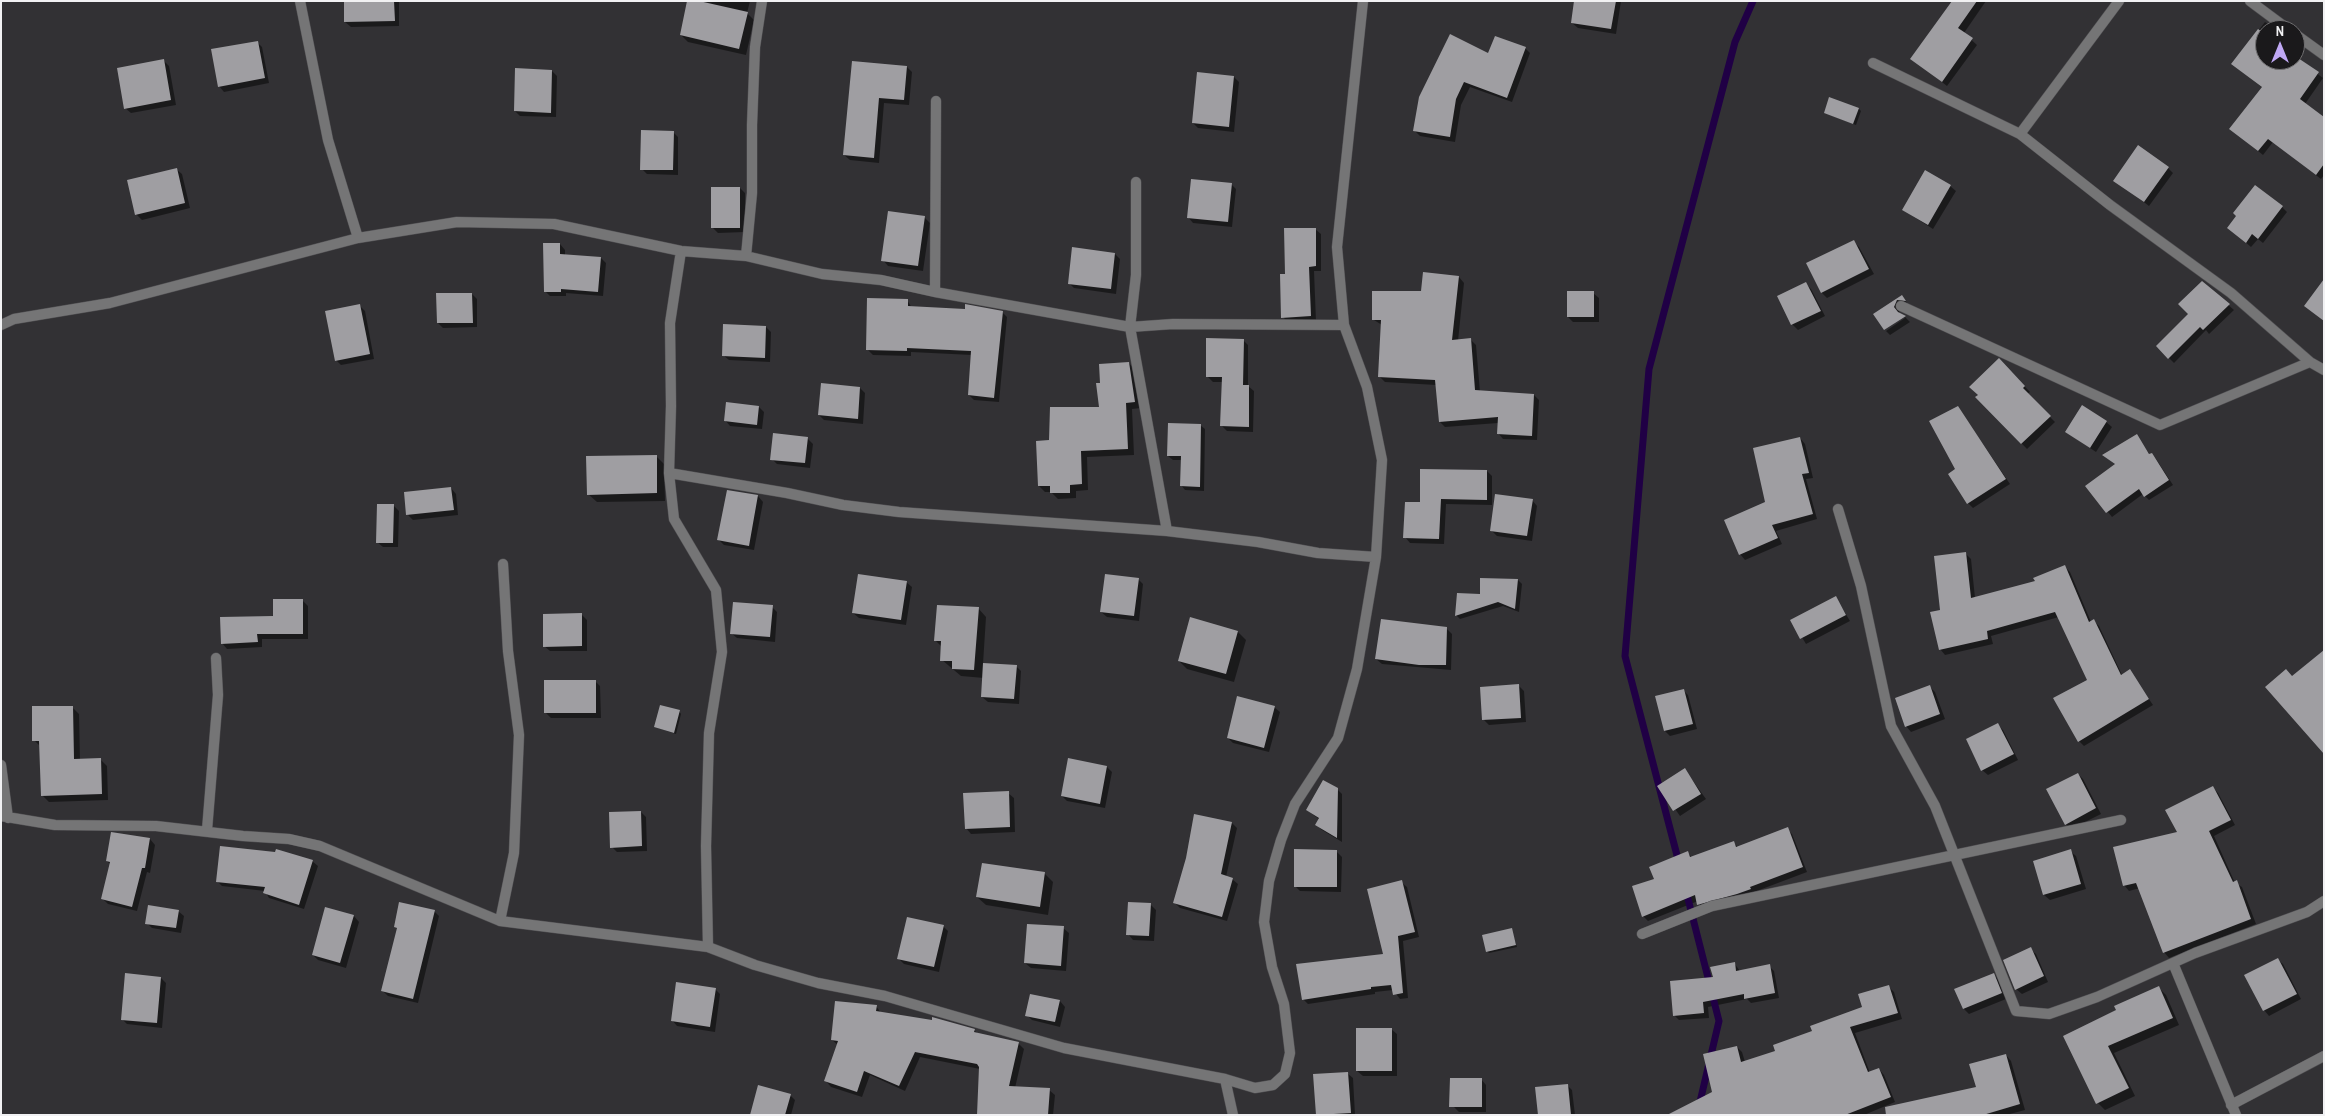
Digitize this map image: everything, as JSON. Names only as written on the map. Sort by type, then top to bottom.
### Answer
[{"type":"street","points":[[300,1],[328,140],[358,238]]},
{"type":"street","points":[[746,256],[752,193],[755,47],[762,1]]},
{"type":"street","points":[[1,765],[5,817],[55,825],[156,826],[289,839],[320,846],[500,921],[708,947],[755,965],[818,984],[884,996],[1064,1048],[1225,1079],[1254,1088],[1274,1085],[1285,1074],[1290,1053],[1284,1004],[1272,967],[1264,922],[1270,881],[1281,840],[1295,804],[1338,738],[1357,669],[1376,557],[1382,460],[1367,387],[1344,325],[1337,247],[1362,1]]},
{"type":"street","points":[[2020,134],[2119,1]]},
{"type":"street","points":[[2250,1],[2276,20]]},
{"type":"street","points":[[2305,41],[2324,55]]},
{"type":"street","points":[[1873,63],[2020,134],[2110,205],[2231,293],[2310,362],[2324,370]]},
{"type":"street","points":[[935,292],[936,101]]},
{"type":"street","points":[[1136,182],[1136,275],[1130,327],[1167,531]]},
{"type":"street","points":[[1,325],[14,319],[110,303],[358,238],[457,222],[554,224],[681,251],[746,256],[822,274],[880,280],[935,292],[1130,327],[1173,324],[1344,325]]},
{"type":"street","points":[[681,251],[670,323],[671,406],[669,473],[674,519],[716,590],[722,652],[709,733],[706,846],[708,947]]},
{"type":"street","points":[[1901,306],[2160,425],[2310,362]]},
{"type":"street","points":[[669,473],[787,492],[843,505],[899,512],[1167,531],[1258,542],[1318,553],[1376,557]]},
{"type":"street","points":[[1838,509],[1861,586],[1891,726],[1935,806],[2016,1011],[2049,1014],[2096,997],[2173,963],[2307,912],[2324,901]]},
{"type":"street","points":[[500,921],[514,853],[519,735],[508,651],[503,564]]},
{"type":"street","points":[[207,830],[218,694],[216,658]]},
{"type":"street","points":[[1642,934],[1712,906],[2121,820]]},
{"type":"street","points":[[2173,963],[2236,1115]]},
{"type":"street","points":[[2231,1105],[2324,1056]]},
{"type":"street","points":[[1225,1079],[1233,1115]]},
{"type":"building","points":[[344,1],[394,1],[395,21],[344,22]]},
{"type":"building","points":[[687,1],[699,1],[748,12],[739,49],[680,35]]},
{"type":"building","points":[[1574,1],[1616,1],[1611,29],[1571,23]]},
{"type":"building","points":[[1952,1],[1977,1],[1958,28],[1973,38],[1942,82],[1910,59]]},
{"type":"building","points":[[2255,33],[2255,70],[2305,70],[2305,63],[2319,72],[2300,99],[2324,117],[2324,164],[2316,175],[2268,139],[2258,151],[2229,129],[2262,87],[2231,64]]},
{"type":"building","points":[[1450,34],[1488,53],[1495,36],[1526,47],[1507,98],[1464,82],[1456,99],[1450,137],[1413,131],[1419,97]]},
{"type":"building","points":[[258,41],[265,78],[218,87],[211,49]]},
{"type":"building","points":[[164,59],[171,100],[124,109],[117,68]]},
{"type":"building","points":[[852,61],[907,66],[904,100],[879,98],[874,158],[843,155]]},
{"type":"building","points":[[515,68],[552,70],[551,113],[514,111]]},
{"type":"building","points":[[1197,72],[1234,76],[1229,127],[1192,123]]},
{"type":"building","points":[[1829,97],[1859,108],[1853,124],[1824,113]]},
{"type":"building","points":[[641,130],[674,131],[673,170],[640,170]]},
{"type":"building","points":[[2138,145],[2169,167],[2144,202],[2113,181]]},
{"type":"building","points":[[177,168],[185,203],[135,215],[127,180]]},
{"type":"building","points":[[1925,170],[1951,185],[1928,225],[1902,210]]},
{"type":"building","points":[[1191,179],[1232,183],[1228,222],[1187,218]]},
{"type":"building","points":[[2255,185],[2283,206],[2258,239],[2252,234],[2246,243],[2227,228],[2236,216],[2233,213]]},
{"type":"building","points":[[711,187],[740,187],[740,228],[711,228]]},
{"type":"building","points":[[888,211],[925,216],[918,266],[881,261]]},
{"type":"building","points":[[1284,228],[1316,228],[1316,266],[1309,267],[1311,316],[1281,318],[1280,274],[1285,274]]},
{"type":"building","points":[[1854,240],[1869,269],[1821,293],[1806,263]]},
{"type":"building","points":[[543,243],[560,243],[560,254],[601,257],[598,292],[561,289],[561,292],[544,292]]},
{"type":"building","points":[[1072,247],[1115,253],[1111,289],[1068,284]]},
{"type":"building","points":[[1423,272],[1459,276],[1452,340],[1471,338],[1475,390],[1534,394],[1532,436],[1497,434],[1498,417],[1439,422],[1435,380],[1378,377],[1381,320],[1372,320],[1372,291],[1421,291]]},
{"type":"building","points":[[2324,279],[2324,321],[2304,306]]},
{"type":"building","points":[[2202,281],[2230,304],[2203,330],[2200,327],[2168,359],[2156,346],[2188,314],[2178,304]]},
{"type":"building","points":[[1806,282],[1821,311],[1791,325],[1777,296]]},
{"type":"building","points":[[1567,291],[1594,291],[1594,317],[1567,317]]},
{"type":"building","points":[[436,293],[472,293],[473,323],[437,323]]},
{"type":"building","points":[[1902,295],[1906,301],[1897,300],[1894,307],[1898,312],[1906,316],[1884,330],[1873,314]]},
{"type":"building","points":[[867,298],[908,299],[908,306],[965,309],[965,304],[1003,311],[994,398],[968,395],[971,351],[907,348],[907,351],[866,350]]},
{"type":"building","points":[[360,304],[370,354],[335,361],[325,311]]},
{"type":"building","points":[[723,324],[766,326],[765,358],[722,356]]},
{"type":"building","points":[[1206,338],[1244,339],[1243,385],[1249,385],[1249,427],[1220,426],[1222,377],[1206,377]]},
{"type":"building","points":[[1999,358],[2025,386],[2023,388],[2051,416],[2021,444],[1975,397],[1978,395],[1969,387]]},
{"type":"building","points":[[1129,362],[1135,402],[1126,403],[1128,449],[1081,451],[1082,484],[1070,485],[1070,493],[1050,493],[1050,486],[1038,486],[1036,441],[1049,440],[1050,407],[1099,407],[1096,383],[1100,383],[1099,364]]},
{"type":"building","points":[[821,383],[860,387],[858,419],[818,415]]},
{"type":"building","points":[[726,402],[759,406],[757,425],[724,421]]},
{"type":"building","points":[[2082,405],[2107,421],[2090,448],[2065,432]]},
{"type":"building","points":[[1958,406],[2006,479],[1967,504],[1948,474],[1955,469],[1929,421]]},
{"type":"building","points":[[1168,423],[1201,424],[1200,487],[1180,486],[1181,456],[1167,456]]},
{"type":"building","points":[[773,433],[808,437],[805,463],[770,460]]},
{"type":"building","points":[[2137,434],[2149,454],[2152,453],[2169,480],[2144,497],[2139,489],[2106,513],[2085,486],[2115,464],[2102,455]]},
{"type":"building","points":[[1800,437],[1809,473],[1802,474],[1813,514],[1772,525],[1778,538],[1739,555],[1724,520],[1765,502],[1753,448]]},
{"type":"building","points":[[657,455],[657,493],[587,495],[586,456]]},
{"type":"building","points":[[1420,469],[1487,470],[1487,500],[1441,499],[1439,539],[1403,538],[1405,502],[1420,502]]},
{"type":"building","points":[[451,487],[454,510],[406,515],[404,492]]},
{"type":"building","points":[[727,490],[758,495],[749,546],[717,540]]},
{"type":"building","points":[[1495,494],[1533,499],[1527,536],[1490,531]]},
{"type":"building","points":[[377,504],[394,504],[393,543],[376,543]]},
{"type":"building","points":[[1966,552],[1971,598],[2035,581],[2033,578],[2065,565],[2089,622],[2094,619],[2121,675],[2130,669],[2149,699],[2078,742],[2053,698],[2087,680],[2055,612],[1987,631],[1988,639],[1939,650],[1930,612],[1940,610],[1934,556]]},
{"type":"building","points":[[858,574],[907,581],[901,620],[852,613]]},
{"type":"building","points":[[1105,574],[1139,578],[1134,616],[1100,612]]},
{"type":"building","points":[[1480,578],[1518,579],[1515,609],[1498,602],[1455,616],[1457,593],[1480,594]]},
{"type":"building","points":[[1836,596],[1846,615],[1800,639],[1790,620]]},
{"type":"building","points":[[273,599],[303,599],[303,634],[257,634],[258,642],[221,644],[220,617],[273,616]]},
{"type":"building","points":[[733,602],[773,605],[770,637],[730,634]]},
{"type":"building","points":[[937,605],[979,607],[974,670],[952,669],[952,661],[940,661],[941,641],[934,641]]},
{"type":"building","points":[[582,613],[582,646],[543,647],[543,614]]},
{"type":"building","points":[[1190,617],[1238,631],[1226,674],[1178,661]]},
{"type":"building","points":[[1381,619],[1447,627],[1446,665],[1419,665],[1375,659]]},
{"type":"building","points":[[2324,650],[2324,754],[2265,687],[2286,669],[2292,676]]},
{"type":"building","points":[[983,663],[1017,665],[1014,699],[981,697]]},
{"type":"building","points":[[544,680],[596,680],[596,713],[544,713]]},
{"type":"building","points":[[1519,684],[1521,718],[1482,720],[1480,687]]},
{"type":"building","points":[[1930,685],[1940,714],[1905,727],[1895,698]]},
{"type":"building","points":[[1684,689],[1693,724],[1664,731],[1655,696]]},
{"type":"building","points":[[1237,696],[1275,706],[1264,748],[1227,738]]},
{"type":"building","points":[[660,705],[680,710],[674,733],[654,727]]},
{"type":"building","points":[[32,706],[73,706],[74,759],[101,758],[102,794],[41,796],[39,741],[32,741]]},
{"type":"building","points":[[1998,723],[2014,754],[1981,771],[1966,739]]},
{"type":"building","points":[[1068,758],[1107,766],[1100,804],[1061,796]]},
{"type":"building","points":[[1685,768],[1701,794],[1673,811],[1657,786]]},
{"type":"building","points":[[2078,773],[2096,808],[2065,825],[2046,789]]},
{"type":"building","points":[[1323,780],[1338,788],[1337,838],[1315,825],[1319,818],[1306,810]]},
{"type":"building","points":[[2213,786],[2231,820],[2209,831],[2233,882],[2237,880],[2251,919],[2163,953],[2136,883],[2123,886],[2113,847],[2177,832],[2165,810]]},
{"type":"building","points":[[1009,791],[1010,827],[965,829],[963,793]]},
{"type":"building","points":[[641,811],[642,846],[610,848],[609,812]]},
{"type":"building","points":[[1194,814],[1232,822],[1221,874],[1233,878],[1222,917],[1173,903],[1186,858]]},
{"type":"building","points":[[1788,827],[1803,867],[1750,887],[1751,889],[1737,894],[1697,905],[1695,895],[1642,917],[1632,886],[1654,879],[1649,867],[1688,851],[1690,857],[1734,841],[1736,847]]},
{"type":"building","points":[[111,832],[150,838],[145,868],[142,868],[132,907],[101,899],[110,862],[106,861]]},
{"type":"building","points":[[220,846],[275,852],[276,849],[313,860],[299,905],[263,893],[265,887],[216,882]]},
{"type":"building","points":[[1294,849],[1337,850],[1337,887],[1294,887]]},
{"type":"building","points":[[2071,849],[2081,884],[2043,895],[2033,861]]},
{"type":"building","points":[[982,863],[1045,872],[1040,907],[976,897]]},
{"type":"building","points":[[1402,880],[1415,932],[1398,936],[1403,993],[1393,995],[1391,985],[1302,1000],[1296,964],[1383,954],[1367,889]]},
{"type":"building","points":[[399,902],[435,910],[413,999],[381,991],[397,928],[394,927]]},
{"type":"building","points":[[1128,902],[1151,903],[1149,936],[1126,935]]},
{"type":"building","points":[[148,905],[179,910],[176,928],[145,924]]},
{"type":"building","points":[[325,907],[354,915],[340,963],[312,955]]},
{"type":"building","points":[[907,917],[944,925],[934,967],[897,959]]},
{"type":"building","points":[[1027,924],[1064,926],[1061,966],[1024,963]]},
{"type":"building","points":[[1512,928],[1516,945],[1486,952],[1482,935]]},
{"type":"building","points":[[2031,947],[2044,976],[2015,990],[2003,960]]},
{"type":"building","points":[[2278,958],[2297,994],[2263,1011],[2244,975]]},
{"type":"building","points":[[1735,962],[1736,971],[1770,964],[1775,993],[1744,999],[1744,994],[1703,1002],[1704,1013],[1673,1016],[1670,981],[1713,977],[1710,967]]},
{"type":"building","points":[[125,973],[161,977],[157,1023],[121,1020]]},
{"type":"building","points":[[1994,973],[2002,993],[1963,1009],[1954,989]]},
{"type":"building","points":[[676,982],[716,988],[710,1027],[671,1021]]},
{"type":"building","points":[[1889,985],[1898,1013],[1850,1027],[1868,1072],[1879,1068],[1891,1097],[1845,1115],[1667,1115],[1712,1092],[1703,1054],[1737,1046],[1741,1062],[1775,1051],[1773,1045],[1812,1031],[1810,1026],[1862,1007],[1858,994]]},
{"type":"building","points":[[2159,986],[2173,1018],[2108,1046],[2129,1088],[2096,1104],[2063,1036],[2116,1010],[2114,1006]]},
{"type":"building","points":[[1030,994],[1060,1000],[1055,1022],[1025,1016]]},
{"type":"building","points":[[835,1001],[877,1005],[876,1011],[932,1020],[932,1017],[975,1029],[974,1032],[1019,1042],[1009,1086],[1050,1088],[1048,1115],[977,1115],[979,1067],[977,1064],[915,1052],[899,1086],[864,1071],[857,1092],[824,1081],[838,1041],[831,1040]]},
{"type":"building","points":[[1356,1028],[1392,1028],[1392,1071],[1356,1071]]},
{"type":"building","points":[[2006,1054],[2020,1104],[1983,1115],[1886,1115],[1885,1107],[1976,1087],[1969,1064]]},
{"type":"building","points":[[1348,1072],[1351,1113],[1316,1115],[1313,1074]]},
{"type":"building","points":[[1450,1078],[1482,1078],[1482,1107],[1449,1107]]},
{"type":"building","points":[[1568,1084],[1571,1115],[1538,1115],[1535,1087]]},
{"type":"building","points":[[758,1085],[791,1094],[785,1115],[750,1115]]},
{"type":"waterway","points":[[1679,863],[1625,656],[1649,369],[1735,42],[1753,1]]},
{"type":"waterway","points":[[1686,891],[1719,1021],[1699,1106]]}]
